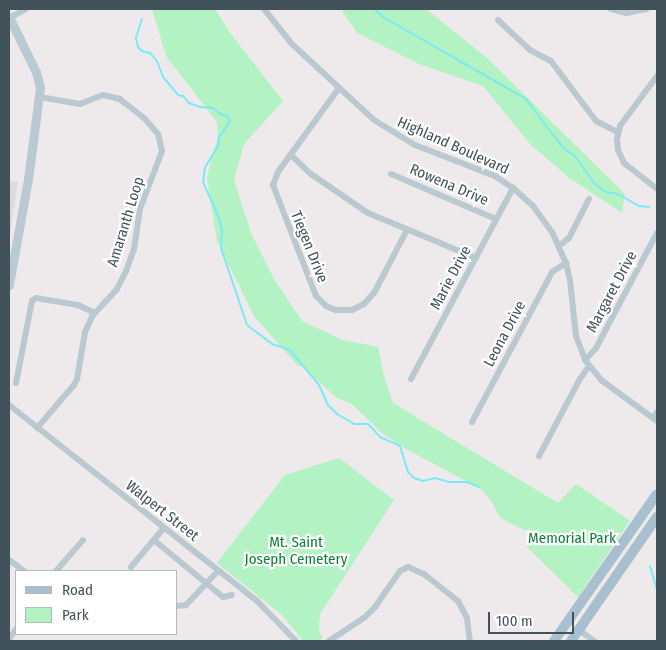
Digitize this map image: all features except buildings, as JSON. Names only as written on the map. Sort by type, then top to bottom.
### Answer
[{"type":"main road","points":[[554,641],[657,494]]},
{"type":"main road","points":[[571,641],[657,517]]},
{"type":"street","points":[[9,285],[40,97],[36,72],[9,17],[26,9]]},
{"type":"street","name":"Highland Boulevard","points":[[264,9],[284,35],[366,114],[396,136],[436,154],[484,171],[513,188],[541,216],[566,262],[570,280],[576,336],[589,366],[610,387],[655,420]]},
{"type":"street","points":[[611,9],[626,13],[647,9]]},
{"type":"street","points":[[498,20],[530,50],[550,61],[596,121],[618,132]]},
{"type":"street","points":[[657,76],[618,132],[618,150],[624,163],[657,189]]},
{"type":"street","name":"Tiegen Drive","points":[[339,88],[276,176],[274,192],[311,288],[316,296],[326,306],[336,310],[347,311],[368,301],[374,293],[406,230]]},
{"type":"street","name":"Amaranth Loop","points":[[38,428],[77,380],[85,332],[93,315],[117,289],[126,270],[134,250],[140,208],[162,151],[162,142],[158,134],[144,118],[120,98],[103,95],[80,104],[40,97]]},
{"type":"street","points":[[291,155],[311,174],[340,196],[368,213],[476,258]]},
{"type":"street","name":"Rowena Drive","points":[[391,174],[496,219]]},
{"type":"street","name":"Marie Drive","points":[[411,379],[513,188]]},
{"type":"street","points":[[559,246],[569,238],[589,199]]},
{"type":"street","name":"Margaret Drive","points":[[586,360],[596,348],[657,233]]},
{"type":"street","name":"Leona Drive","points":[[472,422],[552,272],[566,262]]},
{"type":"street","points":[[16,383],[32,301],[36,298],[78,305],[91,310],[93,315]]},
{"type":"street","points":[[539,456],[580,379],[589,366]]},
{"type":"street","name":"Walpert Street","points":[[9,405],[267,610],[296,641]]},
{"type":"street","points":[[655,420],[657,412]]},
{"type":"street","points":[[131,568],[163,529]]},
{"type":"street","points":[[57,570],[83,540]]},
{"type":"street","points":[[155,541],[223,596],[232,595]]},
{"type":"street","points":[[9,560],[23,570]]},
{"type":"street","points":[[329,641],[365,617],[375,607],[400,571],[408,567],[424,574],[458,601],[466,618],[470,641]]},
{"type":"street","points":[[178,606],[186,605],[218,571]]},
{"type":"street","points":[[578,630],[594,641]]},
{"type":"shaded area","points":[[9,180],[18,182],[9,241]]},
{"type":"green space","name":"Memorial Park","points":[[152,9],[215,9],[230,33],[283,101],[244,144],[234,180],[251,233],[274,279],[302,321],[343,340],[378,347],[384,376],[393,403],[558,503],[576,484],[630,521],[578,597],[527,547],[530,530],[522,529],[500,518],[492,502],[481,489],[406,449],[382,433],[352,404],[337,398],[301,366],[298,366],[254,316],[217,241],[207,179],[212,154],[218,139],[217,122],[166,56]]},
{"type":"green space","points":[[341,9],[426,9],[487,58],[625,194],[622,213],[568,177],[530,144],[483,86],[419,64],[357,33]]},
{"type":"green space","name":"Mt. Saint Joseph Cemetery","points":[[339,458],[394,500],[320,614],[319,628],[322,639],[318,641],[303,641],[283,616],[217,563],[285,475]]},
{"type":"waterway","points":[[375,9],[383,17],[526,99],[563,148],[575,156],[594,183],[606,192],[618,194],[639,206],[649,207]]},
{"type":"waterway","points":[[142,19],[136,38],[138,47],[142,51],[150,53],[157,61],[163,77],[178,95],[183,96],[189,103],[200,107],[213,108],[220,114],[228,116],[230,122],[219,137],[218,146],[205,168],[203,182],[218,215],[222,230],[221,248],[247,325],[272,344],[290,350],[319,385],[328,405],[337,414],[354,424],[368,424],[380,437],[400,446],[408,472],[414,478],[423,481],[435,478],[449,482],[467,482],[479,487]]},
{"type":"waterway","points":[[650,566],[657,590]]}]
